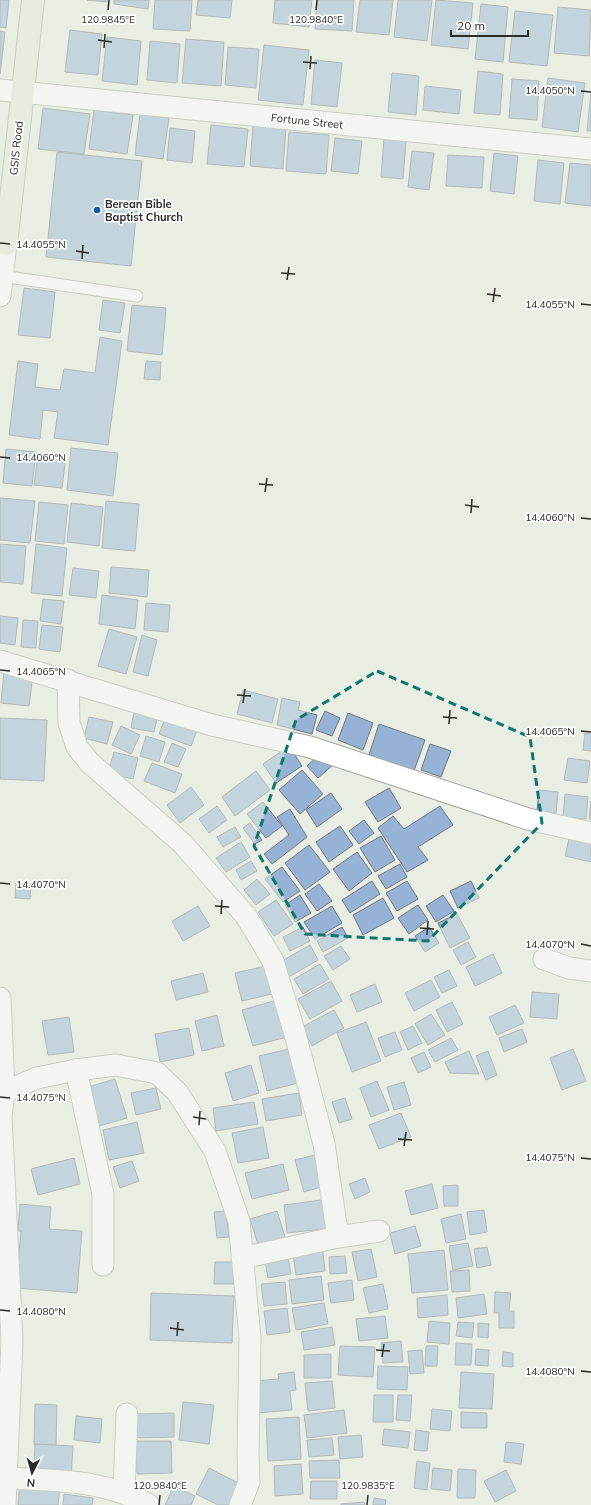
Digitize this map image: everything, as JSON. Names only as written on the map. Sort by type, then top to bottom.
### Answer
[{"type":"main road","name":"GSIS Road","points":[[3,244],[23,93],[33,0]]},
{"type":"street","name":"Fortune Street","points":[[0,90],[591,149]]},
{"type":"street","name":"GSIS Road","points":[[1,286],[3,244]]},
{"type":"street","points":[[0,661],[68,680],[212,725],[310,748],[528,819],[591,833]]},
{"type":"street","points":[[68,680],[69,723],[77,747],[90,763],[182,843],[246,916],[273,961],[295,1034],[324,1144],[338,1237]]},
{"type":"street","points":[[544,959],[569,968],[591,971]]},
{"type":"street","points":[[0,998],[4,1092],[1,1116],[12,1341],[5,1505]]},
{"type":"street","points":[[4,1092],[37,1078],[76,1070],[116,1065],[157,1073],[177,1092],[215,1151],[239,1221],[250,1338],[249,1482],[240,1505]]},
{"type":"street","points":[[76,1070],[103,1194],[103,1265]]},
{"type":"street","points":[[242,1258],[338,1237],[378,1231]]},
{"type":"street","points":[[124,1492],[127,1414]]},
{"type":"street","points":[[6,1478],[79,1482],[124,1492],[149,1505]]},
{"type":"lane","points":[[1,286],[137,296]]},
{"type":"highlighted area","points":[[377,671],[530,737],[542,823],[428,941],[305,934],[254,846],[296,720]]},
{"type":"building","points":[[0,0],[9,0],[6,28],[0,27]]},
{"type":"building","points":[[87,0],[107,0],[107,2]]},
{"type":"building","points":[[114,0],[149,0],[148,9],[114,4]]},
{"type":"building","points":[[155,0],[192,0],[190,31],[153,29]]},
{"type":"building","points":[[198,0],[232,0],[230,18],[196,15]]},
{"type":"building","points":[[275,0],[312,0],[309,27],[273,23]]},
{"type":"building","points":[[317,0],[354,0],[352,31],[315,29]]},
{"type":"building","points":[[360,0],[393,0],[389,35],[356,32]]},
{"type":"building","points":[[398,0],[432,0],[427,41],[394,37]]},
{"type":"building","points":[[436,0],[473,3],[468,49],[431,45]]},
{"type":"building","points":[[481,4],[508,7],[503,62],[475,59]]},
{"type":"building","points":[[558,7],[591,10],[589,56],[554,53]]},
{"type":"building","points":[[515,11],[553,15],[547,66],[509,62]]},
{"type":"building","points":[[70,30],[102,34],[98,75],[65,72]]},
{"type":"building","points":[[0,31],[5,32],[0,74]]},
{"type":"building","points":[[107,37],[141,41],[137,85],[102,81]]},
{"type":"building","points":[[186,39],[224,42],[221,86],[182,83]]},
{"type":"building","points":[[150,41],[180,44],[177,83],[147,80]]},
{"type":"building","points":[[264,45],[309,50],[303,105],[258,100]]},
{"type":"building","points":[[228,47],[259,49],[256,88],[225,85]]},
{"type":"building","points":[[315,60],[342,63],[337,107],[311,104]]},
{"type":"building","points":[[478,71],[503,74],[500,115],[474,113]]},
{"type":"building","points":[[392,73],[419,76],[416,115],[388,112]]},
{"type":"building","points":[[548,78],[585,83],[578,132],[542,127]]},
{"type":"building","points":[[512,79],[539,81],[537,120],[509,118]]},
{"type":"building","points":[[425,86],[461,90],[459,114],[423,110]]},
{"type":"building","points":[[591,93],[591,131],[587,131]]},
{"type":"building","points":[[43,108],[90,114],[84,154],[38,149]]},
{"type":"building","points":[[94,110],[133,115],[127,154],[89,149]]},
{"type":"building","points":[[140,114],[169,118],[163,159],[135,155]]},
{"type":"building","points":[[211,125],[248,129],[244,167],[207,164]]},
{"type":"building","points":[[253,125],[286,128],[283,169],[250,166]]},
{"type":"building","points":[[170,128],[195,131],[192,163],[167,160]]},
{"type":"building","points":[[289,132],[329,135],[326,174],[286,171]]},
{"type":"building","points":[[335,138],[362,141],[358,174],[331,171]]},
{"type":"building","points":[[384,139],[406,141],[403,179],[381,177]]},
{"type":"building","points":[[412,151],[434,153],[429,190],[408,187]]},
{"type":"building","points":[[57,152],[142,161],[131,266],[46,257]]},
{"type":"building","points":[[494,153],[518,156],[514,194],[490,191]]},
{"type":"building","points":[[448,155],[484,157],[482,188],[446,186]]},
{"type":"building","points":[[538,160],[564,163],[560,204],[534,201]]},
{"type":"building","points":[[570,163],[591,165],[591,206],[565,203]]},
{"type":"building","points":[[24,288],[55,292],[50,338],[18,335]]},
{"type":"building","points":[[103,300],[125,303],[120,333],[99,330]]},
{"type":"building","points":[[132,305],[166,308],[162,355],[127,351]]},
{"type":"building","points":[[100,337],[122,341],[108,445],[54,438],[58,412],[43,410],[40,439],[9,435],[18,361],[38,364],[35,387],[60,390],[64,369],[95,373]]},
{"type":"building","points":[[146,361],[161,362],[160,380],[144,379]]},
{"type":"building","points":[[71,448],[118,453],[113,496],[67,490]]},
{"type":"building","points":[[6,449],[36,452],[32,486],[3,483]]},
{"type":"building","points":[[38,453],[66,456],[62,488],[34,485]]},
{"type":"building","points":[[0,498],[35,501],[30,543],[0,540]]},
{"type":"building","points":[[106,501],[139,504],[135,551],[102,548]]},
{"type":"building","points":[[39,502],[68,505],[64,544],[35,541]]},
{"type":"building","points":[[71,503],[103,507],[99,546],[67,542]]},
{"type":"building","points":[[0,544],[26,546],[23,584],[0,582]]},
{"type":"building","points":[[36,544],[67,548],[62,596],[31,593]]},
{"type":"building","points":[[111,567],[149,570],[147,597],[109,593]]},
{"type":"building","points":[[73,568],[99,571],[96,598],[69,595]]},
{"type":"building","points":[[102,595],[138,600],[135,629],[99,624]]},
{"type":"building","points":[[43,599],[64,601],[61,624],[40,621]]},
{"type":"building","points":[[146,603],[170,605],[168,632],[144,630]]},
{"type":"building","points":[[0,616],[18,618],[15,645],[0,643]]},
{"type":"building","points":[[23,620],[38,621],[36,648],[21,647]]},
{"type":"building","points":[[42,625],[63,627],[60,652],[39,649]]},
{"type":"building","points":[[109,629],[137,637],[126,674],[98,666]]},
{"type":"building","points":[[142,635],[157,640],[148,676],[133,672]]},
{"type":"building","points":[[4,671],[33,674],[29,706],[1,703]]},
{"type":"building","points":[[243,690],[278,699],[272,723],[237,714]]},
{"type":"building","points":[[282,698],[300,702],[298,710],[317,715],[312,734],[277,725]]},
{"type":"building","points":[[135,706],[159,710],[154,732],[131,728]]},
{"type":"building","points":[[325,711],[340,718],[332,736],[316,730]]},
{"type":"building","points":[[348,713],[373,723],[363,750],[338,740]]},
{"type":"building","points":[[166,716],[198,728],[191,746],[159,734]]},
{"type":"building","points":[[89,717],[113,722],[107,744],[84,738]]},
{"type":"building","points":[[0,718],[47,720],[44,781],[0,779]]},
{"type":"building","points":[[379,724],[425,740],[414,771],[369,755]]},
{"type":"building","points":[[121,726],[140,735],[131,754],[112,745]]},
{"type":"building","points":[[585,733],[591,734],[591,751],[583,750]]},
{"type":"building","points":[[146,736],[165,742],[159,762],[140,756]]},
{"type":"building","points":[[172,743],[186,749],[178,767],[164,762]]},
{"type":"building","points":[[430,744],[451,751],[441,777],[421,770]]},
{"type":"building","points":[[289,746],[302,766],[276,783],[263,764]]},
{"type":"building","points":[[114,752],[138,758],[133,779],[108,773]]},
{"type":"building","points":[[322,752],[333,765],[318,778],[307,766]]},
{"type":"building","points":[[568,758],[590,761],[587,783],[564,780]]},
{"type":"building","points":[[152,763],[182,774],[175,793],[144,781]]},
{"type":"building","points":[[302,770],[323,794],[300,814],[279,790]]},
{"type":"building","points":[[256,771],[270,790],[235,816],[222,797]]},
{"type":"building","points":[[191,787],[204,805],[180,823],[167,805]]},
{"type":"building","points":[[389,788],[401,808],[378,822],[365,802]]},
{"type":"building","points":[[539,790],[558,792],[556,813],[537,811]]},
{"type":"building","points":[[331,793],[342,809],[317,827],[306,810]]},
{"type":"building","points":[[565,794],[588,797],[586,819],[563,817]]},
{"type":"building","points":[[591,801],[591,820],[589,819]]},
{"type":"building","points":[[263,802],[282,826],[266,838],[247,814]]},
{"type":"building","points":[[217,806],[227,820],[209,833],[199,819]]},
{"type":"building","points":[[440,806],[453,825],[418,847],[428,860],[407,872],[378,828],[393,816],[404,829]]},
{"type":"building","points":[[290,809],[307,837],[272,864],[264,854],[289,835],[277,817]]},
{"type":"building","points":[[364,820],[374,833],[359,844],[349,831]]},
{"type":"building","points":[[250,823],[262,840],[255,844],[243,828]]},
{"type":"building","points":[[340,826],[353,845],[329,862],[316,842]]},
{"type":"building","points":[[235,827],[241,837],[223,847],[217,837]]},
{"type":"building","points":[[570,835],[591,840],[591,862],[565,856]]},
{"type":"building","points":[[381,836],[395,860],[375,872],[360,848]]},
{"type":"building","points":[[241,842],[250,857],[226,872],[216,858]]},
{"type":"building","points":[[309,845],[330,872],[305,890],[285,863]]},
{"type":"building","points":[[357,852],[372,873],[349,891],[333,869]]},
{"type":"building","points":[[251,861],[257,871],[241,880],[236,870]]},
{"type":"building","points":[[400,864],[407,877],[386,889],[378,876]]},
{"type":"building","points":[[282,867],[300,891],[283,902],[265,879]]},
{"type":"building","points":[[257,879],[270,894],[256,905],[244,890]]},
{"type":"building","points":[[372,881],[380,894],[350,913],[342,900]]},
{"type":"building","points":[[407,881],[418,899],[397,911],[386,893]]},
{"type":"building","points":[[471,881],[479,898],[458,908],[450,891]]},
{"type":"building","points":[[16,883],[31,884],[30,899],[15,898]]},
{"type":"building","points":[[319,884],[332,901],[317,911],[305,894]]},
{"type":"building","points":[[300,895],[311,913],[295,922],[285,905]]},
{"type":"building","points":[[443,895],[454,911],[436,922],[426,906]]},
{"type":"building","points":[[383,898],[394,918],[363,935],[353,915]]},
{"type":"building","points":[[276,900],[293,924],[274,936],[258,912]]},
{"type":"building","points":[[418,905],[428,920],[409,934],[398,918]]},
{"type":"building","points":[[198,906],[210,926],[183,941],[172,921]]},
{"type":"building","points":[[332,906],[342,923],[315,939],[304,922]]},
{"type":"building","points":[[457,914],[470,938],[450,948],[438,923]]},
{"type":"building","points":[[303,927],[310,941],[290,951],[283,937]]},
{"type":"building","points":[[342,927],[348,938],[323,952],[317,941]]},
{"type":"building","points":[[429,927],[439,943],[425,952],[415,936]]},
{"type":"building","points":[[468,942],[476,957],[461,965],[453,950]]},
{"type":"building","points":[[310,945],[318,960],[289,977],[280,962]]},
{"type":"building","points":[[341,946],[350,959],[333,970],[324,956]]},
{"type":"building","points":[[493,954],[502,973],[475,986],[466,967]]},
{"type":"building","points":[[320,964],[329,979],[303,994],[294,979]]},
{"type":"building","points":[[266,966],[272,994],[242,1001],[235,973]]},
{"type":"building","points":[[449,970],[457,986],[442,993],[434,977]]},
{"type":"building","points":[[203,973],[208,992],[176,1000],[171,981]]},
{"type":"building","points":[[431,980],[440,997],[414,1011],[405,993]]},
{"type":"building","points":[[331,981],[342,1001],[310,1019],[298,999]]},
{"type":"building","points":[[375,984],[382,1002],[357,1012],[350,995]]},
{"type":"building","points":[[532,992],[559,994],[557,1019],[530,1017]]},
{"type":"building","points":[[277,1000],[287,1037],[253,1046],[242,1010]]},
{"type":"building","points":[[452,1002],[463,1024],[447,1032],[436,1010]]},
{"type":"building","points":[[515,1005],[524,1023],[497,1035],[489,1017]]},
{"type":"building","points":[[334,1010],[344,1028],[312,1046],[302,1027]]},
{"type":"building","points":[[431,1014],[445,1035],[428,1045],[415,1024]]},
{"type":"building","points":[[217,1015],[224,1046],[202,1051],[195,1021]]},
{"type":"building","points":[[69,1017],[74,1052],[48,1055],[42,1021]]},
{"type":"building","points":[[366,1022],[381,1061],[352,1072],[337,1033]]},
{"type":"building","points":[[413,1026],[422,1043],[408,1050],[400,1032]]},
{"type":"building","points":[[189,1028],[194,1055],[160,1062],[155,1034]]},
{"type":"building","points":[[522,1029],[527,1042],[504,1052],[499,1038]]},
{"type":"building","points":[[395,1032],[402,1050],[385,1057],[378,1038]]},
{"type":"building","points":[[451,1038],[458,1050],[435,1062],[428,1050]]},
{"type":"building","points":[[293,1048],[302,1082],[267,1091],[259,1056]]},
{"type":"building","points":[[573,1049],[586,1081],[562,1090],[550,1058]]},
{"type":"building","points":[[469,1051],[479,1074],[450,1073],[445,1062]]},
{"type":"building","points":[[488,1051],[497,1075],[486,1080],[476,1056]]},
{"type":"building","points":[[424,1052],[431,1067],[418,1073],[411,1058]]},
{"type":"building","points":[[251,1065],[259,1093],[233,1101],[225,1073]]},
{"type":"building","points":[[115,1079],[127,1118],[99,1126],[88,1087]]},
{"type":"building","points":[[377,1081],[389,1110],[371,1117],[360,1088]]},
{"type":"building","points":[[404,1082],[411,1105],[394,1110],[387,1087]]},
{"type":"building","points":[[156,1088],[161,1109],[136,1115],[131,1093]]},
{"type":"building","points":[[299,1093],[302,1115],[266,1121],[262,1099]]},
{"type":"building","points":[[345,1098],[352,1119],[339,1123],[332,1102]]},
{"type":"building","points":[[254,1102],[258,1124],[216,1131],[213,1108]]},
{"type":"building","points":[[401,1113],[411,1137],[379,1149],[369,1125]]},
{"type":"building","points":[[137,1122],[144,1153],[109,1160],[103,1130]]},
{"type":"building","points":[[263,1127],[269,1158],[238,1163],[232,1133]]},
{"type":"building","points":[[319,1154],[327,1185],[304,1192],[295,1160]]},
{"type":"building","points":[[74,1158],[80,1184],[38,1195],[31,1169]]},
{"type":"building","points":[[132,1161],[139,1181],[120,1188],[113,1167]]},
{"type":"building","points":[[283,1164],[289,1190],[252,1199],[245,1173]]},
{"type":"building","points":[[365,1178],[370,1192],[355,1199],[349,1184]]},
{"type":"building","points":[[432,1184],[438,1208],[411,1215],[405,1191]]},
{"type":"building","points":[[458,1185],[458,1206],[444,1206],[443,1186]]},
{"type":"building","points":[[328,1199],[332,1228],[287,1233],[284,1205]]},
{"type":"building","points":[[20,1204],[51,1207],[49,1229],[82,1231],[77,1293],[16,1288],[21,1231],[18,1231]]},
{"type":"building","points":[[484,1210],[487,1232],[470,1235],[467,1212]]},
{"type":"building","points":[[226,1211],[229,1237],[217,1238],[214,1212]]},
{"type":"building","points":[[277,1211],[287,1243],[260,1251],[250,1219]]},
{"type":"building","points":[[461,1214],[466,1239],[446,1243],[441,1219]]},
{"type":"building","points":[[415,1226],[421,1246],[395,1254],[390,1233]]},
{"type":"building","points":[[468,1243],[473,1266],[453,1270],[449,1246]]},
{"type":"building","points":[[322,1245],[325,1271],[296,1275],[292,1248]]},
{"type":"building","points":[[487,1247],[491,1265],[477,1268],[474,1249]]},
{"type":"building","points":[[371,1249],[377,1277],[358,1281],[352,1252]]},
{"type":"building","points":[[444,1250],[448,1290],[412,1293],[408,1254]]},
{"type":"building","points":[[287,1252],[291,1274],[268,1278],[264,1256]]},
{"type":"building","points":[[345,1256],[347,1273],[330,1274],[329,1257]]},
{"type":"building","points":[[215,1262],[234,1262],[234,1284],[214,1284]]},
{"type":"building","points":[[469,1270],[470,1291],[452,1292],[450,1271]]},
{"type":"building","points":[[321,1276],[324,1300],[292,1304],[289,1280]]},
{"type":"building","points":[[352,1280],[354,1300],[331,1303],[328,1283]]},
{"type":"building","points":[[285,1282],[287,1304],[264,1306],[261,1284]]},
{"type":"building","points":[[383,1284],[388,1309],[369,1313],[363,1288]]},
{"type":"building","points":[[495,1292],[511,1293],[509,1311],[514,1311],[514,1328],[499,1328],[499,1313],[494,1313]]},
{"type":"building","points":[[151,1293],[234,1296],[232,1343],[150,1340]]},
{"type":"building","points":[[484,1294],[487,1314],[458,1318],[456,1298]]},
{"type":"building","points":[[447,1295],[448,1315],[418,1318],[417,1298]]},
{"type":"building","points":[[324,1303],[328,1324],[296,1330],[292,1308]]},
{"type":"building","points":[[287,1308],[290,1332],[267,1335],[264,1311]]},
{"type":"building","points":[[385,1316],[388,1338],[359,1341],[356,1319]]},
{"type":"building","points":[[429,1321],[450,1323],[449,1344],[427,1342]]},
{"type":"building","points":[[458,1322],[474,1323],[472,1338],[456,1336]]},
{"type":"building","points":[[478,1323],[489,1324],[488,1338],[478,1337]]},
{"type":"building","points":[[332,1327],[335,1345],[304,1350],[301,1332]]},
{"type":"building","points":[[401,1341],[403,1362],[383,1363],[381,1343]]},
{"type":"building","points":[[456,1343],[472,1344],[471,1365],[455,1365]]},
{"type":"building","points":[[340,1346],[375,1347],[373,1377],[338,1375]]},
{"type":"building","points":[[426,1346],[438,1346],[437,1366],[425,1366]]},
{"type":"building","points":[[476,1349],[489,1350],[488,1366],[475,1365]]},
{"type":"building","points":[[422,1350],[424,1373],[410,1374],[408,1351]]},
{"type":"building","points":[[503,1352],[513,1353],[513,1367],[502,1366]]},
{"type":"building","points":[[331,1354],[331,1378],[304,1378],[304,1355]]},
{"type":"building","points":[[378,1366],[408,1367],[407,1390],[377,1389]]},
{"type":"building","points":[[294,1372],[296,1390],[290,1391],[292,1410],[257,1413],[254,1381],[279,1379],[278,1374]]},
{"type":"building","points":[[461,1372],[494,1374],[492,1409],[459,1408]]},
{"type":"building","points":[[332,1381],[335,1408],[308,1411],[305,1383]]},
{"type":"building","points":[[374,1395],[393,1395],[393,1422],[373,1422]]},
{"type":"building","points":[[398,1395],[412,1395],[410,1421],[396,1420]]},
{"type":"building","points":[[183,1402],[214,1405],[209,1444],[179,1440]]},
{"type":"building","points":[[35,1404],[57,1405],[56,1446],[34,1445]]},
{"type":"building","points":[[432,1409],[452,1411],[450,1431],[430,1429]]},
{"type":"building","points":[[344,1410],[347,1433],[307,1438],[304,1415]]},
{"type":"building","points":[[461,1412],[487,1413],[487,1428],[461,1428]]},
{"type":"building","points":[[174,1413],[174,1437],[135,1438],[135,1414]]},
{"type":"building","points":[[76,1416],[102,1419],[100,1443],[74,1440]]},
{"type":"building","points":[[299,1417],[301,1459],[268,1461],[266,1419]]},
{"type":"building","points":[[384,1429],[410,1432],[408,1448],[382,1445]]},
{"type":"building","points":[[416,1430],[429,1432],[427,1451],[414,1450]]},
{"type":"building","points":[[361,1435],[363,1457],[340,1459],[338,1437]]},
{"type":"building","points":[[332,1438],[334,1455],[309,1457],[307,1440]]},
{"type":"building","points":[[136,1441],[171,1441],[172,1473],[137,1474]]},
{"type":"building","points":[[506,1442],[524,1444],[521,1464],[504,1462]]},
{"type":"building","points":[[35,1444],[73,1446],[71,1479],[34,1476]]},
{"type":"building","points":[[339,1460],[340,1478],[310,1478],[309,1461]]},
{"type":"building","points":[[417,1461],[430,1463],[427,1490],[414,1488]]},
{"type":"building","points":[[301,1464],[303,1494],[275,1496],[274,1466]]},
{"type":"building","points":[[209,1468],[240,1484],[230,1505],[218,1505],[196,1494]]},
{"type":"building","points":[[433,1468],[452,1470],[450,1491],[431,1489]]},
{"type":"building","points":[[458,1469],[476,1470],[475,1498],[457,1498]]},
{"type":"building","points":[[506,1470],[516,1491],[495,1502],[484,1481]]},
{"type":"building","points":[[311,1481],[337,1481],[337,1499],[310,1499]]},
{"type":"building","points":[[20,1482],[60,1486],[58,1505],[18,1505]]},
{"type":"building","points":[[174,1486],[195,1496],[191,1505],[165,1505]]},
{"type":"building","points":[[64,1494],[93,1498],[92,1505],[63,1505]]},
{"type":"building","points":[[374,1498],[386,1500],[385,1505],[373,1505]]},
{"type":"building","points":[[364,1502],[365,1505],[341,1505],[341,1504]]},
{"type":"place","name":"Berean Bible Baptist Church","points":[[97,210]]}]
